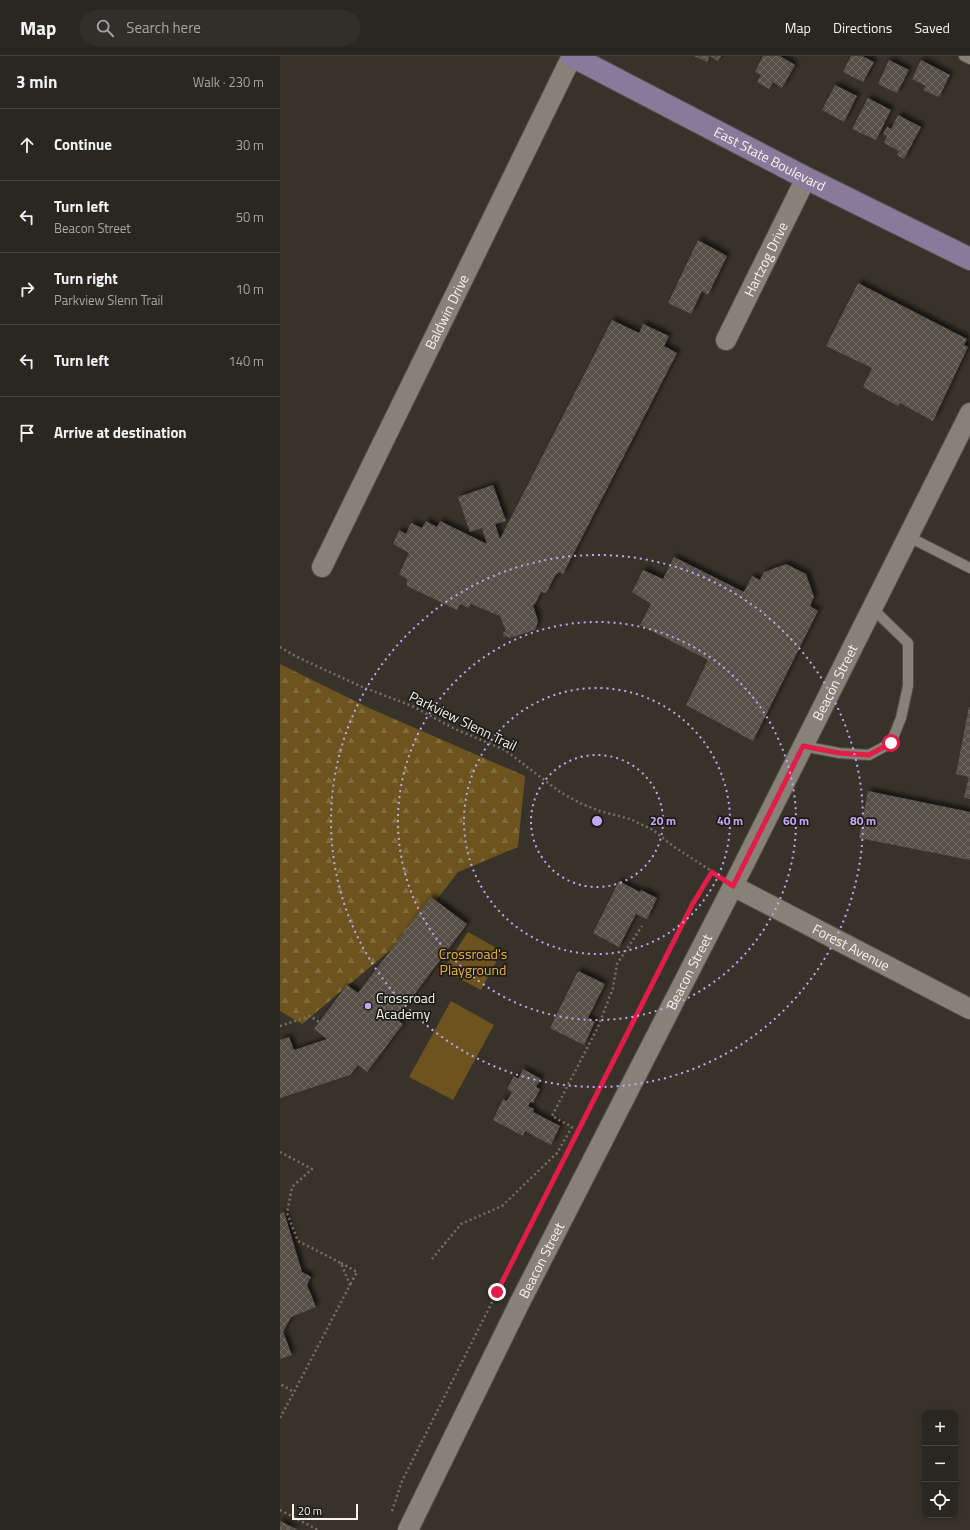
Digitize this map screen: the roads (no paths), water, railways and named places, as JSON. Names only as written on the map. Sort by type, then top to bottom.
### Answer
[{"type":"main road","name":"East State Boulevard","points":[[572,56],[806,178],[970,259]]},
{"type":"street","name":"Baldwin Drive","points":[[322,567],[572,56]]},
{"type":"street","name":"Hartzog Drive","points":[[726,340],[806,178]]},
{"type":"street","name":"Beacon Street","points":[[408,1530],[519,1304],[733,886],[970,413]]},
{"type":"street","name":"Forest Avenue","points":[[733,886],[970,1009]]},
{"type":"lane","points":[[964,56],[970,59]]},
{"type":"lane","points":[[909,537],[970,568]]},
{"type":"lane","points":[[803,746],[839,753],[869,755],[891,743],[901,718],[908,686],[908,644],[872,608]]},
{"type":"place","name":"Crossroad Academy","points":[[368,1006]]},
{"type":"park label","name":"Crossroad's Playground","points":[[473,962]]}]
